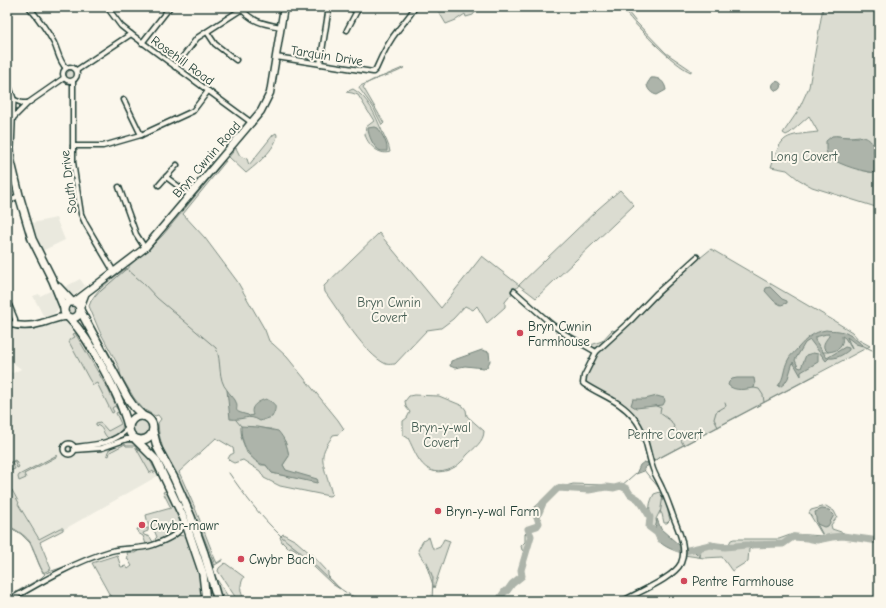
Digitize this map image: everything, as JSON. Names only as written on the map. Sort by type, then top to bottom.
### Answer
[{"type":"main road","points":[[7,85],[12,99],[9,162],[32,239],[53,281],[64,308],[64,313],[83,333],[114,387],[125,413],[131,436],[156,460],[184,518],[203,574],[206,601]]},
{"type":"main road","points":[[53,281],[61,292],[73,302],[78,304],[127,397],[142,416]]},
{"type":"main road","points":[[64,308],[67,303],[73,302]]},
{"type":"main road","points":[[68,317],[76,317],[80,309]]},
{"type":"main road","points":[[128,427],[131,420],[142,416],[147,417],[152,423],[157,447],[174,478],[191,517],[204,553],[218,601]]},
{"type":"main road","points":[[135,439],[142,441],[148,438],[153,431]]},
{"type":"street","points":[[29,7],[46,29],[55,45],[62,64],[66,68]]},
{"type":"street","name":"Rosehill Road","points":[[107,7],[121,26],[142,43],[252,123]]},
{"type":"street","points":[[142,43],[170,7]]},
{"type":"street","name":"Bryn Cwnin Road","points":[[73,302],[145,248],[261,111],[270,93],[284,7]]},
{"type":"street","points":[[320,64],[330,7]]},
{"type":"street","points":[[347,30],[358,9],[348,7]]},
{"type":"street","points":[[175,67],[197,38],[241,8],[247,16],[257,22],[281,27]]},
{"type":"street","points":[[406,8],[413,9]]},
{"type":"street","name":"Tarquin Drive","points":[[276,57],[367,72],[376,71],[390,42],[413,9]]},
{"type":"street","points":[[207,32],[215,44],[236,60]]},
{"type":"street","points":[[77,70],[131,34]]},
{"type":"street","points":[[231,56],[235,51]]},
{"type":"street","points":[[66,68],[73,67],[77,70]]},
{"type":"street","points":[[66,68],[63,72],[64,78],[68,81],[73,81],[77,77],[77,70]]},
{"type":"street","points":[[11,120],[28,103],[64,78]]},
{"type":"street","name":"South Drive","points":[[73,81],[73,146],[81,214],[84,224],[114,272]]},
{"type":"street","points":[[73,146],[103,146],[141,136],[193,111],[208,91]]},
{"type":"street","points":[[12,99],[22,103],[28,103]]},
{"type":"street","points":[[124,100],[141,136]]},
{"type":"street","points":[[159,185],[177,165]]},
{"type":"street","points":[[166,176],[190,195]]},
{"type":"street","points":[[119,187],[136,234],[145,248]]},
{"type":"street","points":[[7,203],[20,196]]},
{"type":"street","points":[[623,601],[670,575],[678,567],[682,553],[682,543],[666,496],[651,462],[643,433],[636,420],[617,402],[583,383],[584,376],[596,352],[631,320],[656,293],[697,257]]},
{"type":"street","points":[[514,291],[550,323],[565,334],[596,352]]},
{"type":"street","name":"Bryn Cwnin Road","points":[[80,309],[87,292]]},
{"type":"street","points":[[7,300],[15,319],[15,325]]},
{"type":"street","points":[[56,317],[64,308]]},
{"type":"street","points":[[7,323],[26,327],[34,326],[56,317],[68,317]]},
{"type":"street","points":[[128,427],[122,435],[109,441],[74,448],[102,448],[122,441],[135,439]]},
{"type":"street","points":[[8,601],[33,587],[93,558],[116,550],[144,548],[154,545],[178,532],[184,524],[184,518]]},
{"type":"street","points":[[178,532],[186,533],[191,537]]},
{"type":"shaded area","points":[[651,78],[657,78],[661,81],[666,90],[657,95],[652,93],[647,84]]},
{"type":"shaded area","points":[[777,81],[782,86],[777,91],[772,86]]},
{"type":"shaded area","points":[[368,128],[378,128],[383,136],[387,145],[387,151],[378,150],[372,141]]},
{"type":"shaded area","points":[[832,136],[863,137],[869,140],[875,147],[875,155],[879,158],[879,173],[853,168],[828,157],[826,141]]},
{"type":"shaded area","points":[[56,218],[65,240],[42,251],[32,223]]},
{"type":"shaded area","points":[[80,279],[85,286],[73,296],[70,296],[63,288]]},
{"type":"shaded area","points":[[770,287],[782,299],[787,301],[787,303],[781,305],[774,301],[765,291],[766,288]]},
{"type":"shaded area","points":[[52,290],[59,307],[56,312],[45,319],[33,296],[39,294],[40,296]]},
{"type":"shaded area","points":[[59,321],[68,323],[75,337],[69,340],[70,341],[79,336],[82,341],[84,340],[114,387],[131,436],[138,440],[163,473],[63,530],[63,528],[39,539],[18,504],[13,490],[7,493],[7,370],[13,373],[21,369],[7,358],[7,332],[14,328],[36,328]]},
{"type":"shaded area","points":[[826,330],[846,333],[863,346],[856,344],[847,337],[852,349],[842,336],[842,343],[840,347],[828,352],[824,346],[829,334],[815,337],[815,340],[827,358],[845,347],[849,348],[849,350],[844,354],[834,358],[829,358],[826,361],[810,340],[805,343],[795,360],[798,367],[801,368],[806,355],[813,353],[818,354],[818,362],[801,372],[801,376],[793,362],[785,383],[780,387],[778,386],[782,379],[786,363],[791,355],[810,336],[817,332]]},
{"type":"shaded area","points":[[482,350],[489,352],[490,361],[487,367],[465,366],[455,368],[450,366],[451,361]]},
{"type":"shaded area","points":[[754,378],[754,388],[734,389],[728,385],[732,379]]},
{"type":"shaded area","points":[[227,390],[237,404],[237,411],[249,416],[253,415],[252,409],[258,403],[266,399],[275,406],[275,411],[272,417],[260,421],[249,417],[230,419]]},
{"type":"shaded area","points":[[657,396],[664,398],[665,401],[663,405],[636,408],[631,405],[633,399],[645,399]]},
{"type":"shaded area","points":[[241,426],[258,427],[278,431],[284,440],[289,456],[283,465],[286,470],[317,479],[317,483],[272,473],[266,465],[255,461],[244,445]]},
{"type":"shaded area","points":[[644,462],[648,463],[649,465],[644,468],[644,471],[636,474],[640,465]]},
{"type":"shaded area","points":[[822,509],[829,510],[834,515],[828,526],[824,527],[817,524],[815,512]]},
{"type":"shaded area","points":[[657,519],[661,529],[679,545],[681,550],[680,552],[668,548],[658,539],[655,530]]},
{"type":"shaded area","points":[[705,545],[710,545],[701,549],[700,557],[694,551],[688,551]]},
{"type":"green space","points":[[436,7],[479,7],[473,15],[466,17],[465,14],[446,24]]},
{"type":"green space","points":[[621,7],[624,7],[636,22],[666,53],[691,70],[691,72],[675,62],[665,53],[644,33]]},
{"type":"green space","name":"Long Covert","points":[[823,7],[879,7],[879,158],[860,136],[836,136],[868,172],[879,173],[879,208],[812,187],[798,179],[787,170],[771,167],[778,148],[786,138],[798,134],[818,132],[809,116],[790,133],[786,135],[783,133],[798,111],[809,87]]},
{"type":"green space","points":[[405,67],[395,73],[382,77]]},
{"type":"green space","points":[[71,70],[76,75],[71,80],[66,75]]},
{"type":"green space","points":[[368,83],[363,87],[384,123],[382,125],[373,107],[359,88],[360,86]]},
{"type":"green space","points":[[353,89],[363,97],[371,107],[387,141],[390,152],[386,153],[378,151],[368,142],[365,134],[366,127],[374,121],[358,95],[346,92]]},
{"type":"green space","points":[[276,133],[276,140],[273,146],[260,161],[246,173],[229,157],[236,148],[240,156],[247,159],[249,165]]},
{"type":"green space","points":[[224,161],[226,161],[183,214],[205,238],[237,281],[265,330],[269,341],[287,357],[344,429],[339,434],[333,435],[324,452],[323,464],[332,495],[329,496],[280,486],[264,478],[260,471],[243,460],[234,463],[230,461],[228,459],[230,455],[234,453],[233,448],[216,438],[179,472],[217,563],[223,559],[215,565],[189,500],[163,449],[158,423],[161,419],[158,415],[155,416],[143,409],[134,398],[121,376],[119,367],[99,330],[89,306],[91,300],[104,285],[125,269],[129,268],[129,266],[163,235]],"holes":[[[251,427],[271,429],[285,441],[289,456],[283,465],[290,477],[272,473],[266,465],[261,465],[247,453],[241,437]]]},
{"type":"green space","points":[[620,190],[634,205],[536,298],[519,285],[598,209]]},
{"type":"green space","name":"Bryn Cwnin Covert","points":[[379,233],[441,308],[482,256],[519,285],[505,302],[505,307],[487,323],[477,306],[473,310],[465,306],[453,319],[441,328],[427,330],[395,364],[386,364],[370,352],[345,321],[325,292],[324,286]]},
{"type":"green space","name":"Pentre Covert","points":[[711,249],[831,319],[852,332],[859,340],[870,346],[653,461],[651,460],[638,420],[633,413],[620,401],[587,384],[584,376],[598,351]]},
{"type":"green space","points":[[70,305],[74,305],[76,306],[76,314],[70,315],[67,312],[67,308]]},
{"type":"green space","points":[[620,327],[599,346],[596,348],[591,347],[591,345],[602,341],[612,330],[615,331]]},
{"type":"green space","points":[[75,333],[109,391],[118,410],[115,406],[112,408],[114,412],[112,413],[97,383],[93,385],[89,379],[69,342],[69,340],[75,337],[73,334]]},
{"type":"green space","points":[[98,333],[117,368],[119,374],[97,334]]},
{"type":"green space","name":"Bryn-y-wal Covert","points":[[409,396],[439,396],[463,406],[466,410],[467,416],[484,431],[484,435],[478,444],[455,467],[443,472],[430,470],[422,464],[408,438],[403,435],[403,421],[407,418],[410,412],[406,407],[405,401]]},
{"type":"green space","points":[[118,412],[123,421],[122,429],[116,435],[108,438],[102,429],[96,425],[96,423],[100,422],[108,431],[121,424],[116,413]]},
{"type":"green space","points":[[138,419],[144,419],[149,424],[147,433],[144,435],[138,435],[133,430],[133,424]]},
{"type":"green space","points":[[125,442],[136,445],[140,448],[148,457],[156,472],[154,473],[153,471],[150,473],[135,446],[126,446],[125,444],[110,452],[109,456],[107,455],[111,448]]},
{"type":"green space","points":[[57,455],[58,456],[24,474],[26,478],[19,481],[19,475]]},
{"type":"green space","points":[[15,460],[19,467],[17,468],[14,461],[12,463],[15,469],[7,472],[7,464]]},
{"type":"green space","points":[[573,484],[603,486],[588,490],[566,486]]},
{"type":"green space","points":[[12,490],[19,503],[18,504],[39,539],[60,528],[63,528],[63,530],[40,542],[51,569],[43,573],[30,543],[21,534],[7,526],[7,493]]},
{"type":"green space","points":[[168,490],[177,509],[180,524],[174,531],[156,541],[155,539],[157,537],[151,527],[148,531],[143,533],[144,535],[150,537],[153,542],[146,544],[143,536],[138,533],[137,529],[149,528],[146,515],[171,508],[163,492]]},
{"type":"green space","points":[[660,492],[663,499],[669,504],[668,512],[670,520],[667,523],[664,523],[660,511],[656,519],[657,527],[654,528],[650,524],[650,503],[654,494]]},
{"type":"green space","points":[[545,498],[535,519],[533,509]]},
{"type":"green space","points":[[826,506],[834,511],[837,517],[831,525],[832,529],[844,533],[844,537],[823,541],[795,538],[790,539],[783,545],[759,545],[749,549],[748,561],[732,571],[722,557],[704,558],[684,555],[685,550],[711,542],[729,544],[731,540],[734,539],[779,539],[793,534],[823,536],[809,513],[811,510]]},
{"type":"green space","points":[[527,532],[530,534],[526,550],[524,551],[522,550],[521,546],[525,542],[525,534]]},
{"type":"green space","points":[[283,534],[296,541],[312,555],[328,572],[328,576],[340,589],[332,584],[296,550],[291,547],[288,548],[282,542],[280,537]]},
{"type":"green space","points":[[176,535],[185,536],[190,544],[187,547],[188,549],[191,549],[197,568],[202,601],[113,601],[92,563],[117,555],[121,567],[126,566],[128,569],[132,566],[127,558],[127,552],[135,553],[139,550],[156,547]]},
{"type":"green space","points":[[429,537],[432,547],[435,549],[440,547],[444,539],[450,541],[434,588],[426,564],[418,550],[423,541]]},
{"type":"green space","points":[[204,542],[214,566],[212,569],[214,575],[231,601],[222,601],[218,594]]},
{"type":"green space","points":[[225,563],[244,577],[241,583],[241,589],[245,601],[238,601],[218,571],[219,568]]},
{"type":"waterway","points":[[91,301],[127,269],[157,298],[216,348],[222,381],[227,390]]},
{"type":"waterway","points":[[7,326],[14,328]]},
{"type":"waterway","points":[[862,345],[872,350]]},
{"type":"waterway","points":[[823,352],[828,352]]},
{"type":"waterway","points":[[652,462],[816,375]]},
{"type":"waterway","points":[[754,388],[759,389],[763,395],[764,402]]},
{"type":"waterway","points":[[718,427],[714,419],[716,412],[726,406],[725,403]]},
{"type":"waterway","points":[[656,406],[661,408],[660,413],[671,421],[683,444]]},
{"type":"waterway","points":[[236,420],[241,426]]},
{"type":"waterway","points":[[644,470],[657,485],[663,496],[660,514]]},
{"type":"waterway","points":[[229,473],[259,513],[283,538],[303,554],[334,584],[349,594],[367,601]]},
{"type":"waterway","points":[[621,486],[636,473]]},
{"type":"waterway","points":[[498,601],[505,591],[507,591],[512,584],[522,576],[521,570],[531,536],[528,529],[537,526],[539,523],[537,517],[543,503],[558,488],[589,490],[621,486],[627,489],[630,494],[638,499],[642,504],[650,517],[649,527],[657,533],[660,539]]},
{"type":"waterway","points":[[817,524],[824,540]]},
{"type":"waterway","points":[[7,525],[17,530],[28,539],[40,567],[45,574],[41,578],[7,597]]},
{"type":"waterway","points":[[676,548],[684,551],[710,545],[725,547],[783,544],[793,537],[817,540],[843,536],[879,541]]},
{"type":"waterway","points":[[427,562],[433,578],[432,601]]},
{"type":"waterway","points":[[46,573],[75,563]]},
{"type":"place","name":"Bryn Cwnin Farmhouse","points":[[520,333]]},
{"type":"place","name":"Bryn-y-wal Farm","points":[[438,511]]},
{"type":"place","name":"Cwybr-mawr","points":[[142,525]]},
{"type":"place","name":"Cwybr Bach","points":[[241,559]]},
{"type":"place","name":"Pentre Farmhouse","points":[[684,581]]}]
